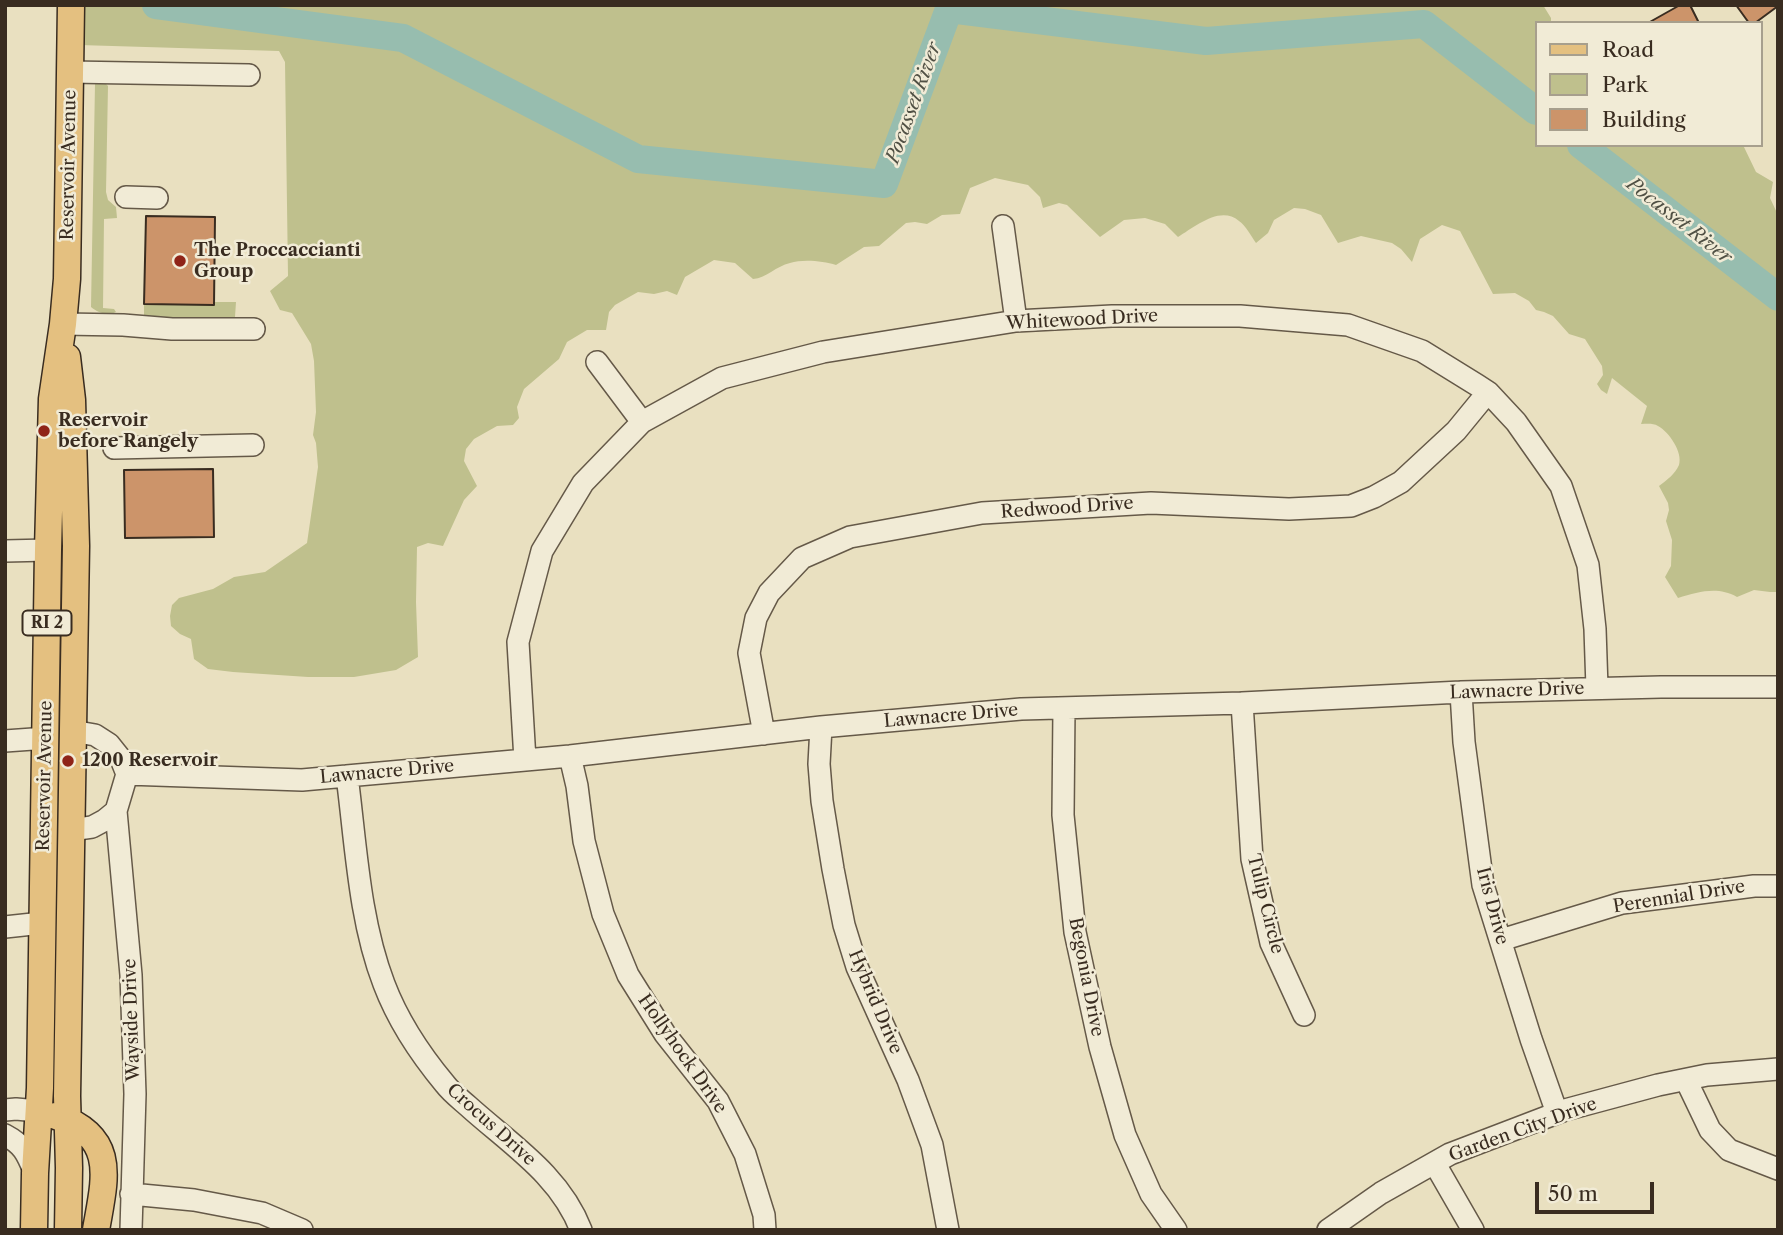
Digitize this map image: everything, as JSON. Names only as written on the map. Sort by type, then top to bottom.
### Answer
[{"type":"main road","name":"Reservoir Avenue","points":[[34,1230],[40,1088],[52,399],[67,279],[71,6]]},
{"type":"main road","name":"Reservoir Avenue","points":[[63,324],[72,400],[76,547],[67,1120],[68,1230]]},
{"type":"main road","points":[[38,1111],[67,1120],[87,1132],[103,1157],[103,1190],[96,1230]]},
{"type":"street","points":[[70,72],[249,75]]},
{"type":"street","points":[[126,197],[157,198]]},
{"type":"street","points":[[1003,226],[1016,321]]},
{"type":"street","name":"Whitewood Drive","points":[[525,760],[518,642],[542,551],[583,483],[642,422],[722,378],[823,352],[1016,321],[1112,316],[1240,316],[1348,325],[1422,351],[1489,392],[1516,422],[1561,486],[1588,565],[1595,629],[1597,688]]},
{"type":"street","points":[[63,324],[254,329]]},
{"type":"street","points":[[597,362],[642,422]]},
{"type":"street","name":"Redwood Drive","points":[[764,734],[749,653],[756,618],[769,593],[802,558],[850,537],[982,513],[1151,503],[1289,509],[1351,506],[1401,482],[1455,431],[1489,392]]},
{"type":"street","points":[[114,448],[253,445]]},
{"type":"street","points":[[5,551],[48,550]]},
{"type":"street","name":"Lawnacre Drive","points":[[127,774],[302,780],[570,756],[821,727],[1021,709],[1597,688],[1778,687]]},
{"type":"street","name":"Iris Drive","points":[[1461,692],[1466,755],[1483,885],[1531,1039],[1558,1113]]},
{"type":"street","name":"Tulip Circle","points":[[1242,703],[1252,859],[1271,943],[1304,1015]]},
{"type":"street","name":"Begonia Drive","points":[[1064,708],[1063,815],[1075,932],[1100,1047],[1125,1135],[1151,1194],[1176,1230]]},
{"type":"street","name":"Hybrid Drive","points":[[821,727],[819,764],[822,801],[844,925],[857,967],[908,1080],[932,1145],[948,1230]]},
{"type":"street","points":[[71,830],[92,827],[116,811],[127,774],[121,759],[109,744],[94,735],[72,731]]},
{"type":"street","points":[[5,741],[45,741]]},
{"type":"street","name":"Hollyhock Drive","points":[[570,756],[587,853],[603,914],[628,975],[665,1034],[718,1101],[745,1154],[764,1215],[765,1230]]},
{"type":"street","name":"Crocus Drive","points":[[347,776],[370,938],[384,985],[408,1034],[446,1085],[535,1163],[560,1191],[574,1212],[581,1230]]},
{"type":"street","name":"Wayside Drive","points":[[116,811],[131,975],[135,1094],[131,1230]]},
{"type":"street","name":"Perennial Drive","points":[[1501,940],[1622,903],[1754,886],[1778,886]]},
{"type":"street","points":[[5,927],[42,923]]},
{"type":"street","name":"Garden City Drive","points":[[1328,1230],[1381,1194],[1450,1154],[1558,1113],[1707,1075],[1778,1069]]},
{"type":"street","points":[[1686,1080],[1710,1130],[1729,1150],[1778,1169]]},
{"type":"street","points":[[5,1110],[38,1111]]},
{"type":"street","points":[[5,1135],[26,1151],[35,1174]]},
{"type":"street","points":[[1435,1164],[1473,1230]]},
{"type":"street","points":[[131,1194],[194,1200],[262,1213],[302,1230]]},
{"type":"green space","points":[[71,5],[1543,5],[1551,21],[1534,21],[1534,147],[1744,147],[1756,172],[1773,182],[1770,198],[1778,215],[1778,592],[1754,590],[1737,597],[1708,591],[1678,598],[1665,577],[1671,566],[1672,540],[1666,521],[1668,503],[1659,486],[1679,465],[1679,454],[1674,443],[1658,426],[1641,424],[1647,406],[1612,378],[1607,394],[1601,390],[1597,384],[1603,375],[1602,366],[1585,339],[1569,334],[1553,316],[1536,310],[1529,301],[1515,293],[1493,294],[1460,231],[1442,225],[1420,239],[1412,262],[1392,243],[1361,236],[1338,243],[1321,215],[1294,208],[1274,220],[1268,233],[1256,243],[1242,223],[1224,215],[1208,219],[1178,237],[1165,224],[1145,218],[1124,220],[1100,237],[1067,205],[1059,203],[1043,208],[1040,197],[1028,185],[995,178],[970,188],[960,214],[942,215],[927,224],[906,223],[879,246],[864,247],[836,265],[813,261],[795,262],[753,279],[735,263],[714,260],[685,277],[677,295],[667,291],[654,294],[638,292],[615,305],[609,312],[606,330],[587,330],[567,342],[559,359],[524,389],[517,407],[519,418],[513,425],[497,426],[474,439],[466,449],[464,461],[477,486],[464,500],[443,546],[428,543],[417,547],[418,657],[396,670],[354,677],[308,677],[208,669],[194,659],[191,639],[171,626],[172,605],[179,598],[213,589],[234,577],[265,572],[307,543],[318,467],[313,435],[316,412],[311,344],[292,313],[280,310],[270,291],[288,276],[285,62],[279,51],[79,45]]},
{"type":"green space","points":[[95,84],[108,86],[106,192],[108,200],[116,207],[117,218],[104,219],[103,308],[114,309],[116,312],[110,314],[91,307]]},
{"type":"green space","points":[[214,302],[236,302],[235,317],[144,318],[144,304],[213,305]]},
{"type":"building","points":[[1680,5],[1690,5],[1698,21],[1652,21]]},
{"type":"building","points":[[1736,5],[1778,5],[1758,21],[1748,21]]},
{"type":"building","name":"The Proccaccianti Group","points":[[146,216],[215,217],[214,305],[144,304]]},
{"type":"building","points":[[213,469],[214,537],[125,538],[124,470]]},
{"type":"waterway","name":"Pocasset River","points":[[156,5],[403,38],[638,159],[884,184],[949,9],[1206,41],[1424,24],[1534,109]]},
{"type":"waterway","name":"Pocasset River","points":[[1584,147],[1778,297]]},
{"type":"place","name":"The Proccaccianti Group","points":[[180,261]]},
{"type":"place","name":"Reservoir before Rangely","points":[[44,431]]},
{"type":"place","name":"1200 Reservoir","points":[[68,761]]}]
